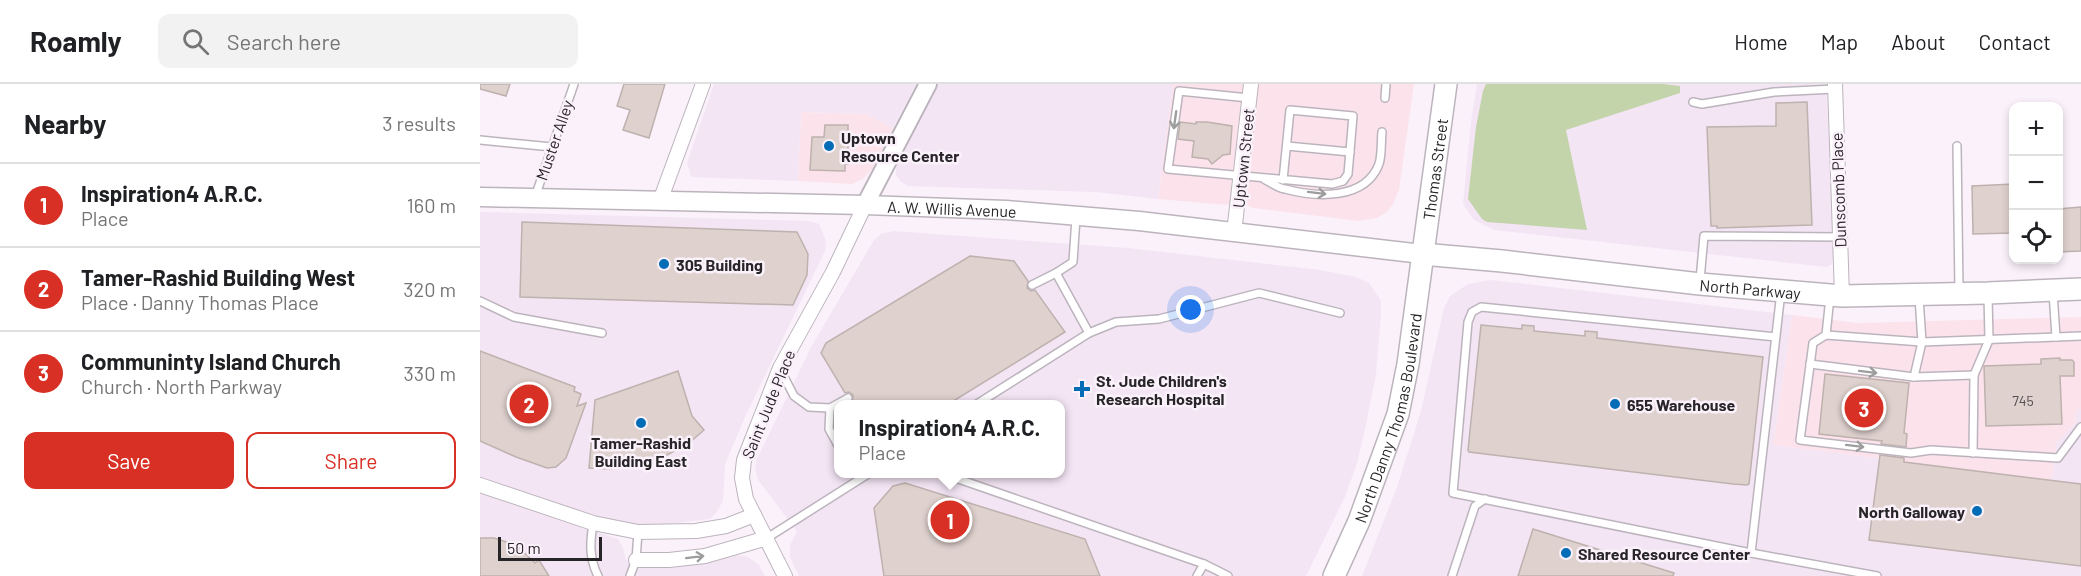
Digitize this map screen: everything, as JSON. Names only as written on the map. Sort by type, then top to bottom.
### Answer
[{"type":"main road","name":"Thomas Street","points":[[1422,254],[1446,84]]},
{"type":"main road","name":"A. W. Willis Avenue","points":[[480,196],[1006,210],[1139,221],[1422,254]]},
{"type":"main road","name":"North Parkway","points":[[1422,254],[1700,284],[1836,295],[1959,294],[2081,289]]},
{"type":"main road","name":"North Danny Thomas Boulevard","points":[[1334,576],[1359,521],[1398,414],[1408,364],[1422,254]]},
{"type":"street","points":[[660,201],[702,84]]},
{"type":"street","points":[[866,205],[928,84]]},
{"type":"street","name":"Uptown Street","points":[[1234,232],[1251,84]]},
{"type":"street","name":"Dunscomb Place","points":[[1835,86],[1840,237],[1836,295]]},
{"type":"street","name":"Saint Jude Place","points":[[785,576],[746,499],[742,478],[744,460],[780,368],[833,272],[866,205]]},
{"type":"street","points":[[480,485],[593,523],[638,532],[696,531],[726,526],[754,515]]},
{"type":"street","points":[[636,560],[669,560],[705,555],[767,538]]},
{"type":"lane","name":"Muster Alley","points":[[535,197],[574,84]]},
{"type":"lane","points":[[1385,98],[1386,84]]},
{"type":"lane","points":[[1693,102],[1702,104],[1774,92],[1835,86]]},
{"type":"lane","points":[[1249,98],[1179,91],[1168,169],[1283,180],[1332,184],[1343,181],[1348,174],[1353,116],[1290,110],[1283,180]]},
{"type":"lane","points":[[1262,178],[1283,189],[1332,195],[1343,194],[1359,187],[1372,175],[1379,163],[1382,132]]},
{"type":"lane","points":[[480,140],[552,147]]},
{"type":"lane","points":[[1287,146],[1350,152]]},
{"type":"lane","points":[[1957,146],[1959,294]]},
{"type":"lane","points":[[1032,285],[1073,262],[1076,217]]},
{"type":"lane","points":[[1700,284],[1704,236],[1840,237]]},
{"type":"lane","points":[[1056,273],[1089,333]]},
{"type":"lane","points":[[2053,290],[2056,337]]},
{"type":"lane","points":[[1751,554],[1782,291]]},
{"type":"lane","points":[[985,400],[1089,333],[1116,322],[1159,319],[1259,293],[1340,313]]},
{"type":"lane","points":[[1973,453],[1974,375],[1989,340],[1988,293]]},
{"type":"lane","points":[[1914,377],[1923,342],[1918,294]]},
{"type":"lane","points":[[1826,335],[1836,295]]},
{"type":"lane","points":[[480,302],[514,317],[602,333]]},
{"type":"lane","points":[[1776,337],[1486,306],[1476,309],[1468,322],[1453,492],[1751,554],[1877,576]]},
{"type":"lane","points":[[2081,336],[1923,342],[1826,335],[1813,343],[1800,440],[1911,453],[1931,450],[2058,458],[2081,427]]},
{"type":"lane","points":[[1810,364],[1914,377],[1974,375]]},
{"type":"lane","points":[[780,368],[794,396],[809,407],[830,408],[834,406]]},
{"type":"lane","points":[[844,400],[848,398]]},
{"type":"lane","points":[[830,408],[829,429],[834,438]]},
{"type":"lane","points":[[767,538],[855,478]]},
{"type":"lane","points":[[956,478],[1204,564],[1228,576]]},
{"type":"lane","points":[[1452,576],[1475,506],[1485,499]]},
{"type":"lane","points":[[593,523],[589,546],[598,576]]},
{"type":"lane","points":[[630,576],[636,560],[638,532]]},
{"type":"lane","points":[[1197,576],[1204,564]]},
{"type":"shaded area","points":[[714,84],[916,84],[893,128],[866,114],[801,112],[798,181],[691,177],[687,163]]},
{"type":"shaded area","points":[[937,84],[1173,84],[1158,199],[1096,192],[908,186],[896,175],[896,167]]},
{"type":"shaded area","points":[[1173,84],[1247,84],[1233,200],[1227,205],[1158,199]]},
{"type":"shaded area","points":[[1258,84],[1414,84],[1399,190],[1387,212],[1377,218],[1359,221],[1253,208],[1247,205],[1244,199]]},
{"type":"shaded area","points":[[1477,84],[1826,84],[1835,256],[1831,265],[1826,267],[1494,230],[1474,220],[1463,204]]},
{"type":"shaded area","points":[[801,112],[866,114],[893,128],[873,168],[863,179],[852,184],[798,181]]},
{"type":"shaded area","points":[[480,212],[809,221],[819,224],[826,241],[825,251],[746,415],[725,464],[723,501],[710,519],[667,524],[628,524],[600,518],[480,478]]},
{"type":"shaded area","name":"St. Jude Children's Research Hospital","points":[[893,231],[1128,248],[1320,270],[1356,277],[1369,283],[1381,301],[1381,314],[1376,374],[1365,429],[1357,463],[1345,497],[1306,576],[799,576],[790,557],[790,545],[797,531],[758,480],[755,468],[757,459],[811,347],[874,240],[881,234]]},
{"type":"shaded area","points":[[1491,280],[1792,315],[1773,445],[2052,480],[2056,443],[2075,423],[2077,409],[2081,409],[2081,576],[1362,576],[1397,487],[1421,411],[1444,308],[1450,296],[1468,284]]},
{"type":"shaded area","points":[[1792,315],[1858,323],[2081,317],[2081,409],[2077,409],[2075,423],[2056,443],[2052,480],[1773,445]]},
{"type":"shaded area","points":[[480,493],[618,539],[626,560],[650,565],[680,565],[737,555],[748,557],[759,565],[765,576],[480,576]]},
{"type":"green space","points":[[1486,84],[1663,84],[1680,86],[1680,93],[1566,130],[1587,230],[1487,222],[1482,219],[1468,199],[1476,127]]},
{"type":"building","points":[[480,84],[510,84],[506,96],[480,89]]},
{"type":"building","points":[[624,84],[665,84],[649,138],[623,130],[630,110],[617,106]]},
{"type":"building","points":[[1807,102],[1812,225],[1717,228],[1717,226],[1711,226],[1707,127],[1776,126],[1776,103]]},
{"type":"building","points":[[1180,122],[1196,124],[1196,122],[1207,122],[1232,126],[1230,154],[1223,155],[1212,164],[1208,159],[1192,157],[1194,141],[1178,139]]},
{"type":"building","name":"Uptown Resource Center","points":[[825,125],[848,125],[848,164],[845,164],[845,171],[810,170],[812,137],[824,137]]},
{"type":"building","points":[[2009,184],[2009,233],[1973,234],[1972,186]]},
{"type":"building","points":[[2081,207],[2081,251],[2063,252],[2063,209]]},
{"type":"building","name":"305 Building","points":[[522,222],[797,232],[808,254],[807,275],[793,305],[520,297]]},
{"type":"building","points":[[970,256],[1014,261],[1028,281],[1027,288],[1031,291],[1035,290],[1065,332],[955,400],[852,400],[853,395],[849,392],[845,393],[821,353],[826,343]]},
{"type":"building","name":"655 Warehouse","points":[[1481,325],[1522,329],[1522,325],[1534,326],[1534,331],[1585,336],[1585,331],[1597,332],[1597,338],[1763,357],[1749,484],[1733,484],[1469,452]]},
{"type":"building","points":[[480,351],[575,387],[574,391],[581,394],[577,406],[586,403],[566,458],[556,467],[547,468],[480,441]]},
{"type":"building","points":[[2060,358],[2060,360],[2074,362],[2074,376],[2060,376],[2062,424],[1986,426],[1984,366],[2041,364],[2041,359]]},
{"type":"building","name":"Tamer-Rashid Building East","points":[[678,371],[692,416],[704,430],[688,444],[665,456],[642,464],[611,469],[589,468],[595,400]]},
{"type":"building","points":[[1825,374],[1909,383],[1904,433],[1907,434],[1906,447],[1881,444],[1882,441],[1819,434]]},
{"type":"building","name":"North Galloway","points":[[1880,455],[1904,458],[1904,462],[2081,484],[2081,566],[1869,540]]},
{"type":"building","points":[[905,483],[1085,539],[1100,576],[884,576],[874,508],[893,486]]},
{"type":"building","name":"Shared Resource Center","points":[[1533,529],[1674,573],[1673,576],[1518,576]]},
{"type":"building","points":[[480,538],[494,538],[516,545],[535,563],[539,560],[549,576],[480,576]]},
{"type":"place","name":"Uptown Resource Center","points":[[829,146]]},
{"type":"place","name":"305 Building","points":[[664,264]]},
{"type":"place","name":"St. Jude Children's Research Hospital","points":[[1082,389]]},
{"type":"place","name":"Tamer-Rashid Building West","points":[[529,404]]},
{"type":"place","name":"655 Warehouse","points":[[1615,404]]},
{"type":"place","name":"Communinty Island Church","points":[[1864,408]]},
{"type":"place","name":"Tamer-Rashid Building East","points":[[641,423]]},
{"type":"place","name":"North Galloway","points":[[1977,511]]},
{"type":"place","name":"Inspiration4 A.R.C.","points":[[950,520]]},
{"type":"place","name":"Shared Resource Center","points":[[1566,553]]}]
